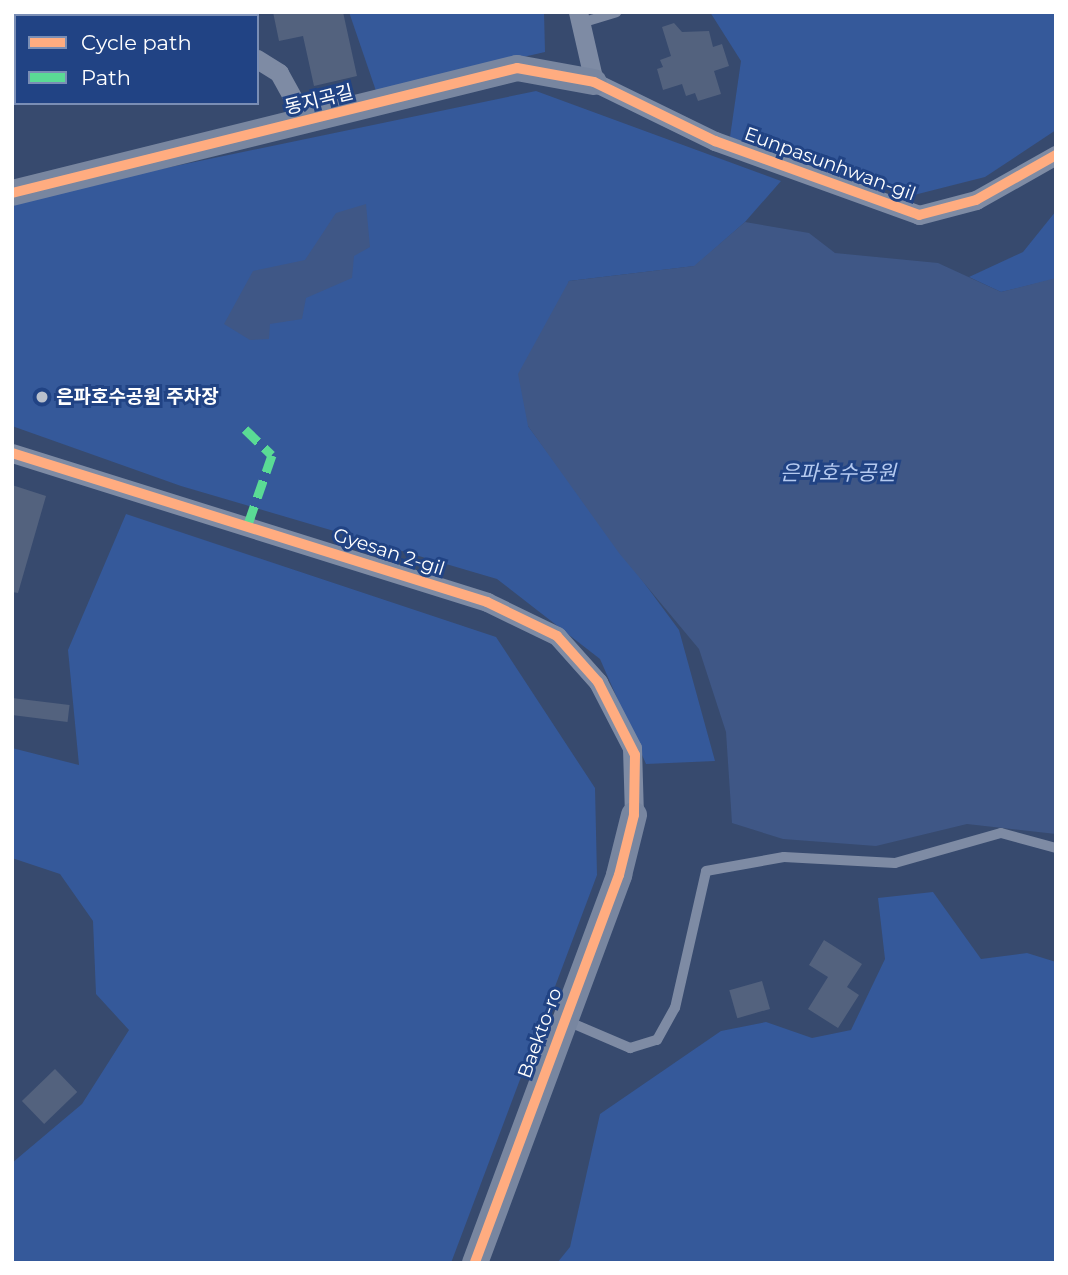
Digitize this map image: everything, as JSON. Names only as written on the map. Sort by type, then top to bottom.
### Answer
[{"type":"street","points":[[580,18],[594,82]]},
{"type":"street","points":[[259,60],[279,73],[306,122]]},
{"type":"street","name":"동지곡길","points":[[12,193],[517,68],[594,82]]},
{"type":"street","name":"Eunpasunhwan-gil","points":[[594,82],[715,141],[919,215],[976,200],[1056,155]]},
{"type":"street","name":"Gyesan 2-gil","points":[[12,453],[488,602],[557,636],[598,682],[632,748],[635,815]]},
{"type":"street","name":"Baekto-ro","points":[[475,1263],[619,875],[635,815]]},
{"type":"lane","points":[[580,18],[616,12]]},
{"type":"lane","points":[[564,1019],[630,1048],[657,1040],[675,1008],[706,871],[784,857],[895,863],[1001,833],[1056,848]]},
{"type":"shaded area","points":[[349,12],[544,12],[545,52],[376,91]]},
{"type":"shaded area","points":[[710,12],[1056,12],[1056,130],[985,177],[914,195],[854,181],[730,137],[741,61]]},
{"type":"shaded area","points":[[536,91],[781,181],[745,222],[695,266],[569,281],[528,426],[679,630],[715,761],[646,764],[600,659],[497,579],[181,486],[12,426],[12,200]]},
{"type":"shaded area","points":[[1056,211],[1055,279],[1001,292],[969,277],[1023,252]]},
{"type":"shaded area","points":[[126,514],[496,637],[595,788],[597,875],[451,1263],[12,1263],[12,1163],[82,1104],[129,1030],[96,994],[93,921],[60,874],[12,858],[12,748],[79,765],[68,650]]},
{"type":"shaded area","points":[[933,892],[981,959],[1027,953],[1056,962],[1056,1263],[557,1263],[570,1247],[600,1114],[721,1031],[766,1022],[812,1038],[851,1030],[885,959],[878,898]]},
{"type":"water","points":[[366,204],[370,247],[354,256],[352,278],[306,298],[302,319],[270,324],[269,339],[250,340],[224,324],[253,271],[305,260],[336,213]]},
{"type":"water","name":"은파호수공원","points":[[745,222],[809,233],[835,253],[938,263],[1001,292],[1056,278],[1056,834],[967,824],[876,846],[783,839],[732,823],[726,732],[699,649],[619,553],[528,426],[518,374],[569,281],[694,266]]},
{"type":"building","points":[[273,12],[343,12],[357,76],[314,86],[303,36],[279,41]]},
{"type":"building","points":[[674,23],[682,32],[709,31],[713,47],[722,44],[729,66],[714,71],[721,94],[698,101],[695,93],[686,96],[682,84],[663,90],[657,69],[663,67],[660,60],[671,56],[662,27]]},
{"type":"building","points":[[12,485],[46,496],[18,593],[12,592]]},
{"type":"building","points":[[12,698],[70,705],[67,722],[12,715]]},
{"type":"building","points":[[824,940],[862,964],[847,987],[859,995],[838,1028],[808,1009],[828,977],[809,965]]},
{"type":"building","points":[[762,981],[770,1009],[737,1018],[729,990]]},
{"type":"building","points":[[55,1069],[77,1092],[44,1124],[22,1101]]},
{"type":"marked path","points":[[245,429],[272,455],[248,524]]},
{"type":"cycle path","points":[[12,193],[517,68],[594,82],[715,141],[919,215],[976,200],[1056,155]]},
{"type":"cycle path","points":[[12,453],[487,602],[557,636],[598,682],[635,755],[634,815],[619,875],[475,1263]]},
{"type":"place","name":"은파호수공원 주차장","points":[[42,397]]}]
